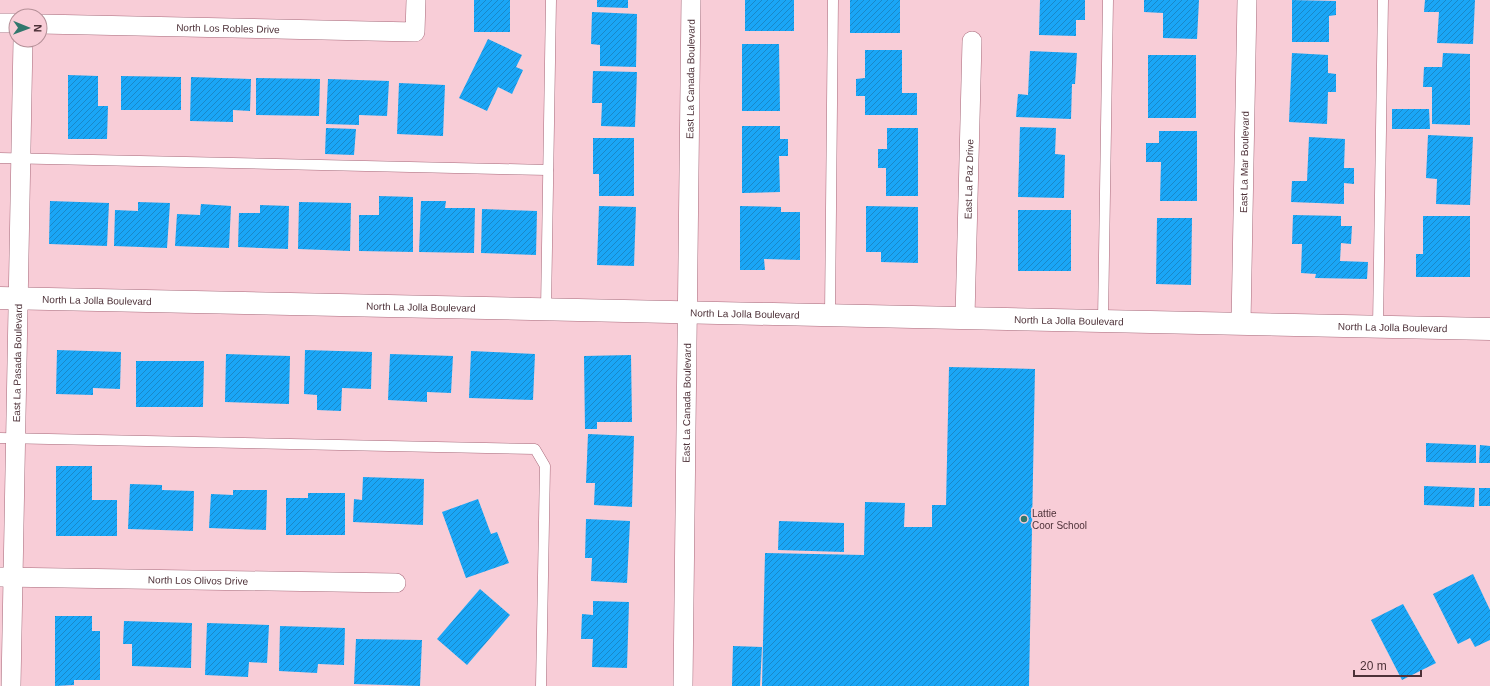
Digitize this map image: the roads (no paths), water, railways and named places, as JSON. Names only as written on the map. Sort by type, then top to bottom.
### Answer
[{"type":"street","name":"North Los Robles Drive","points":[[48,24],[415,32],[416,0]]},
{"type":"street","name":"East La Canada Boulevard","points":[[682,686],[690,0]]},
{"type":"street","name":"East La Mar Boulevard","points":[[1241,324],[1246,0]]},
{"type":"street","name":"East La Paz Drive","points":[[965,317],[972,41]]},
{"type":"street","name":"East La Pasada Boulevard","points":[[11,686],[6,577],[9,298],[20,158],[23,48]]},
{"type":"street","name":"North La Jolla Boulevard","points":[[9,298],[1490,329]]},
{"type":"street","name":"North Los Olivos Drive","points":[[6,577],[396,583]]},
{"type":"lane","points":[[546,309],[551,0]]},
{"type":"lane","points":[[830,314],[833,0]]},
{"type":"lane","points":[[1103,320],[1108,0]]},
{"type":"lane","points":[[1378,326],[1383,0]]},
{"type":"lane","points":[[0,158],[548,170]]},
{"type":"lane","points":[[7,438],[535,449],[545,466],[541,686]]},
{"type":"place","name":"Lattie Coor School","points":[[1024,519]]}]
